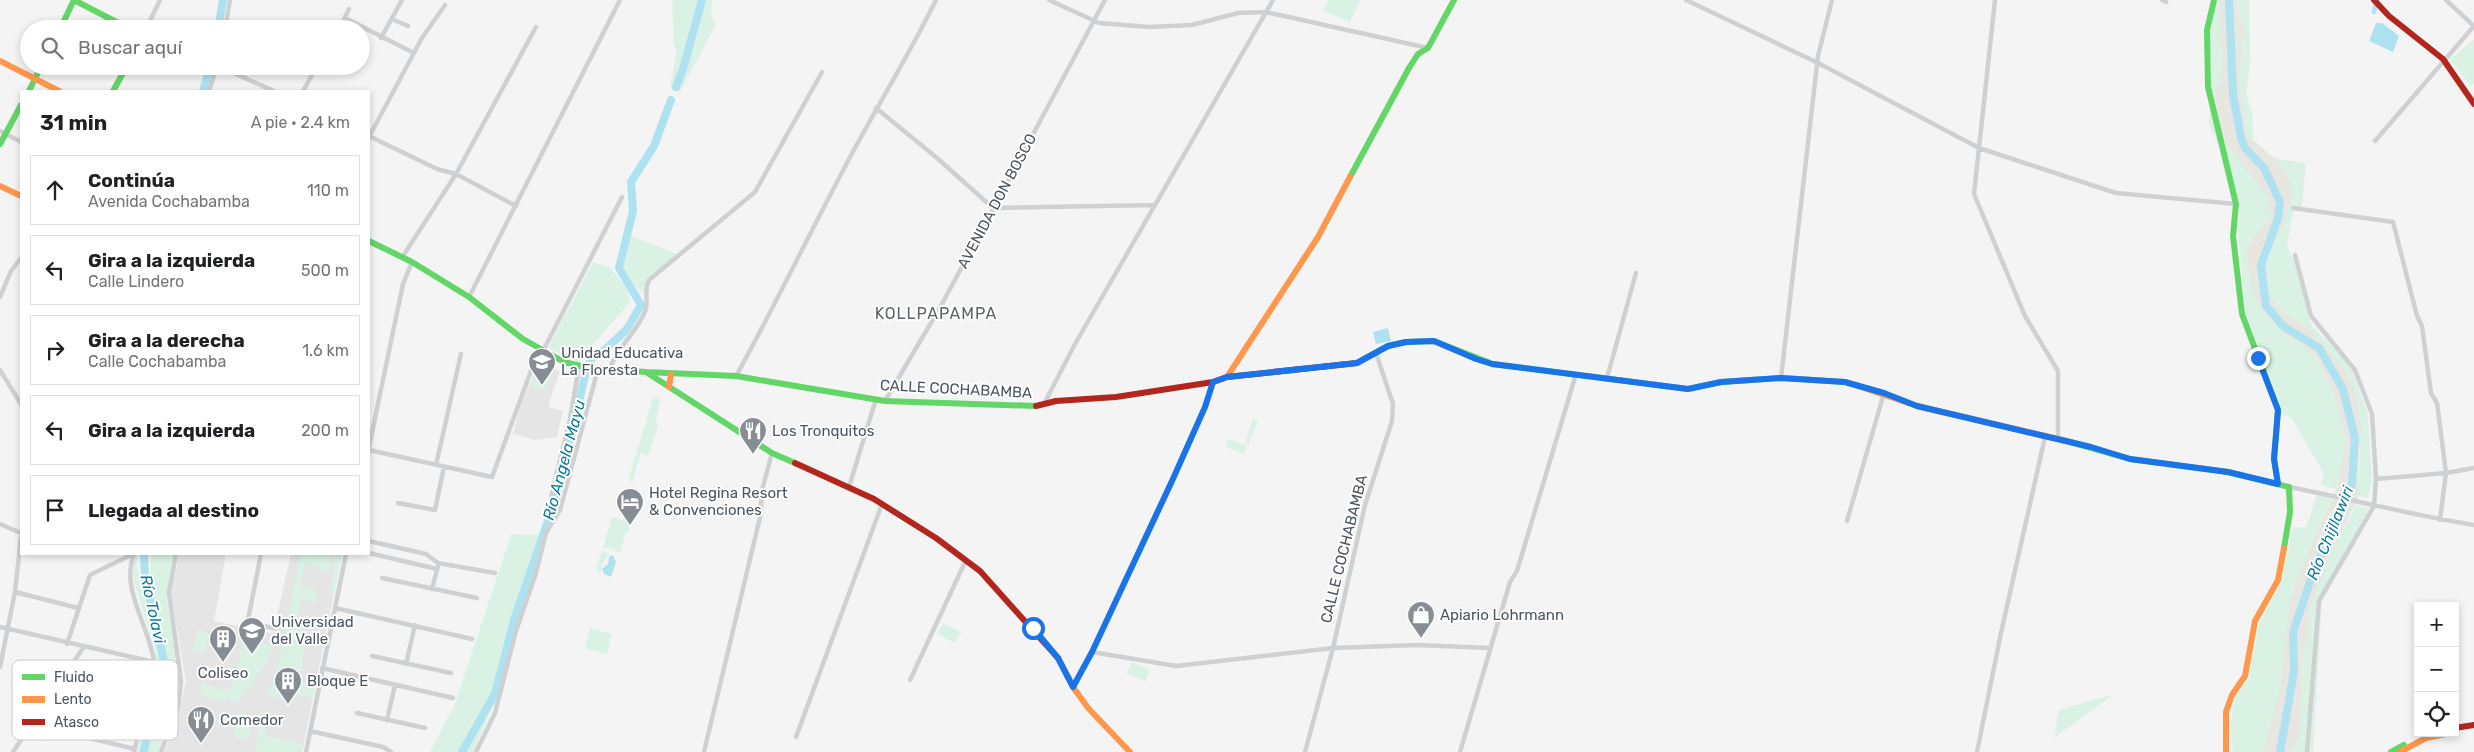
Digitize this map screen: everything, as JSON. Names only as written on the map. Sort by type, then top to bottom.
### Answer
[{"type":"street","points":[[64,20],[74,0],[113,20]]},
{"type":"street","points":[[150,20],[160,0]]},
{"type":"street","points":[[226,20],[230,0]]},
{"type":"street","points":[[381,38],[402,0]]},
{"type":"street","points":[[469,298],[620,0]]},
{"type":"street","points":[[736,376],[876,108],[907,52],[916,42],[936,0]]},
{"type":"street","points":[[1049,0],[1093,21],[1149,28],[1192,25],[1238,13],[1266,12],[1428,48]]},
{"type":"street","name":"AVENIDA DON BOSCO","points":[[884,401],[942,304],[1105,0]]},
{"type":"street","points":[[1044,404],[1075,344],[1273,0]]},
{"type":"street","points":[[1227,377],[1318,237],[1413,61],[1418,54],[1428,48],[1454,0]]},
{"type":"street","points":[[1686,0],[1818,63],[1979,148],[2116,193],[2236,204]]},
{"type":"street","points":[[1781,378],[1818,56],[1832,0]]},
{"type":"street","points":[[1995,0],[1974,194],[2025,316],[2058,371],[2058,440]]},
{"type":"street","points":[[2214,0],[2206,30],[2208,87],[2236,204],[2233,236],[2242,314],[2278,410],[2274,459],[2278,484]]},
{"type":"street","points":[[2374,0],[2384,11],[2443,59],[2474,104]]},
{"type":"street","points":[[2375,141],[2443,59],[2474,26],[2446,0]]},
{"type":"street","points":[[370,135],[414,53],[445,5]]},
{"type":"street","points":[[349,9],[345,18],[349,20]]},
{"type":"street","points":[[392,19],[408,26]]},
{"type":"street","points":[[403,256],[456,174],[536,27]]},
{"type":"street","points":[[370,32],[414,53]]},
{"type":"street","points":[[0,61],[20,71]]},
{"type":"street","points":[[610,369],[611,362],[624,348],[646,308],[646,285],[649,280],[756,192],[822,72]]},
{"type":"street","points":[[28,75],[57,90]]},
{"type":"street","points":[[30,90],[38,75]]},
{"type":"street","points":[[114,90],[122,75]]},
{"type":"street","points":[[209,90],[215,75]]},
{"type":"street","points":[[238,75],[272,90]]},
{"type":"street","points":[[304,90],[312,75]]},
{"type":"street","points":[[0,144],[3,132],[20,106]]},
{"type":"street","points":[[876,108],[937,158],[993,208],[1077,208],[1155,205]]},
{"type":"street","points":[[3,132],[20,141]]},
{"type":"street","points":[[370,137],[438,169],[456,174],[516,206]]},
{"type":"street","points":[[0,186],[20,196]]},
{"type":"street","points":[[370,448],[492,477],[541,350],[622,197]]},
{"type":"street","points":[[2293,208],[2393,222],[2417,316],[2422,326],[2432,393],[2437,403],[2446,473],[2440,520]]},
{"type":"street","name":"CALLE COCHABAMBA","points":[[370,241],[403,256],[469,298],[541,350],[584,368],[736,376],[809,386],[884,401],[1024,407],[1056,401],[1116,397],[1213,382],[1227,377],[1357,363],[1376,352],[1396,344],[1434,341],[1492,364],[1688,389],[1721,382],[1781,378],[1845,382],[1884,393],[1917,406],[2045,438],[2091,447],[2130,459],[2228,472],[2289,487],[2347,498],[2374,506],[2474,526]]},
{"type":"street","points":[[2295,255],[2312,316],[2355,370],[2372,414],[2376,480],[2374,506],[2319,601],[2308,752]]},
{"type":"street","points":[[0,297],[11,271],[20,259]]},
{"type":"street","points":[[370,443],[403,284],[412,262]]},
{"type":"street","points":[[1606,378],[1636,273]]},
{"type":"street","name":"CALLE COCHABAMBA","points":[[1305,752],[1332,648],[1365,505],[1392,421],[1393,404],[1376,352]]},
{"type":"street","points":[[436,465],[461,354]]},
{"type":"street","points":[[551,497],[584,368]]},
{"type":"street","points":[[476,752],[495,713],[516,630],[536,573],[546,533],[560,510],[598,369]]},
{"type":"street","points":[[0,370],[20,402]]},
{"type":"street","points":[[646,372],[772,453],[849,487],[882,504],[966,560],[980,571],[1033,628],[1058,658],[1073,687],[1088,709],[1130,752]]},
{"type":"street","points":[[668,387],[671,374]]},
{"type":"street","points":[[1460,752],[1489,648],[1510,582],[1518,571],[1576,374]]},
{"type":"street","points":[[1073,687],[1092,652],[1202,415],[1213,382]]},
{"type":"street","points":[[1847,520],[1884,393]]},
{"type":"street","points":[[849,487],[876,399]]},
{"type":"street","points":[[1977,752],[2003,624],[2045,438]]},
{"type":"street","points":[[704,752],[760,513],[761,494],[772,453]]},
{"type":"street","points":[[398,503],[434,510],[444,467]]},
{"type":"street","points":[[2376,480],[2446,473],[2474,468]]},
{"type":"street","points":[[2226,752],[2226,712],[2232,694],[2245,676],[2255,621],[2278,580],[2289,517],[2289,487]]},
{"type":"street","points":[[796,737],[882,504]]},
{"type":"street","points":[[0,524],[20,533]]},
{"type":"street","points":[[370,541],[426,554],[438,563],[495,573]]},
{"type":"street","points":[[0,667],[15,592],[20,547]]},
{"type":"street","points":[[370,553],[437,569]]},
{"type":"street","points":[[67,644],[90,575],[132,555]]},
{"type":"street","points":[[134,555],[131,577],[134,598],[153,660]]},
{"type":"street","points":[[176,555],[169,593],[182,681],[178,706]]},
{"type":"street","points":[[261,555],[248,620],[250,623],[273,628]]},
{"type":"street","points":[[306,752],[346,555]]},
{"type":"street","points":[[910,680],[966,560]]},
{"type":"street","points":[[432,589],[438,563]]},
{"type":"street","points":[[382,578],[478,598]]},
{"type":"street","points":[[15,592],[78,608]]},
{"type":"street","points":[[335,608],[415,625],[472,640]]},
{"type":"street","points":[[406,664],[415,625]]},
{"type":"street","points":[[0,627],[83,648],[144,660]]},
{"type":"street","points":[[1092,652],[1176,666],[1332,648],[1418,645],[1489,648]]},
{"type":"street","points":[[75,660],[83,648]]},
{"type":"street","points":[[372,656],[451,674]]},
{"type":"street","points":[[322,668],[453,698]]},
{"type":"street","points":[[387,720],[394,685]]},
{"type":"street","points":[[357,713],[425,728]]},
{"type":"street","points":[[2459,727],[2474,725]]},
{"type":"street","points":[[2459,731],[2474,729]]},
{"type":"street","points":[[310,731],[391,752]]},
{"type":"street","points":[[2392,752],[2419,737]]},
{"type":"street","points":[[2400,752],[2431,737]]},
{"type":"street","points":[[13,752],[21,740]]},
{"type":"street","points":[[94,740],[135,751]]},
{"type":"street","points":[[161,752],[165,740]]},
{"type":"shaded area","name":"Unidad Educativa La Floresta","points":[[542,356],[551,363],[550,368],[560,371],[548,407],[563,411],[557,437],[535,440],[513,434],[522,402]]},
{"type":"shaded area","name":"Universidad del Valle","points":[[179,555],[226,555],[214,621],[273,633],[291,555],[342,555],[302,752],[164,752],[169,740],[178,740],[178,715],[186,681],[171,596]]},
{"type":"green space","points":[[672,0],[712,0],[711,16],[716,24],[680,92],[670,87],[677,49],[674,46]]},
{"type":"green space","points":[[1328,0],[1361,0],[1350,22],[1323,11]]},
{"type":"green space","points":[[2217,0],[2220,0],[2223,71],[2214,97],[2256,181],[2268,198],[2271,217],[2254,236],[2253,295],[2264,312],[2292,340],[2301,344],[2316,358],[2333,392],[2346,440],[2339,483],[2336,489],[2321,485],[2324,474],[2291,417],[2282,415],[2245,310],[2238,230],[2240,207],[2232,176],[2209,124],[2212,67],[2209,38]]},
{"type":"green space","points":[[2236,0],[2249,0],[2250,64],[2246,95],[2252,110],[2253,140],[2247,139],[2239,81],[2243,30]]},
{"type":"green space","points":[[2474,39],[2474,84],[2471,86],[2450,60]]},
{"type":"green space","points":[[2274,158],[2306,163],[2302,205],[2293,212],[2287,246],[2299,272],[2311,325],[2342,356],[2353,372],[2368,415],[2372,480],[2368,498],[2360,496],[2357,481],[2361,446],[2306,326],[2283,312],[2269,295],[2265,262],[2269,254],[2290,179]]},
{"type":"green space","points":[[631,236],[677,254],[647,279],[644,295],[623,270]]},
{"type":"green space","points":[[593,262],[610,268],[627,288],[630,302],[578,362],[548,348]]},
{"type":"green space","points":[[539,368],[552,373],[544,392],[531,387]]},
{"type":"green space","points":[[656,397],[660,400],[656,422],[658,426],[648,456],[641,453],[632,483],[629,478],[652,400]]},
{"type":"green space","points":[[1253,419],[1258,421],[1249,444],[1245,443]]},
{"type":"green space","points":[[1228,439],[1247,446],[1244,454],[1225,447]]},
{"type":"green space","points":[[626,487],[629,495],[622,515],[619,512]]},
{"type":"green space","points":[[2317,495],[2332,498],[2290,598],[2280,689],[2265,752],[2233,752],[2230,730],[2234,699],[2249,677],[2259,625],[2281,583],[2293,527],[2306,528]]},
{"type":"green space","points":[[2356,505],[2369,508],[2354,546],[2322,598],[2313,752],[2292,752],[2299,736],[2302,665],[2308,633],[2309,613],[2330,556]]},
{"type":"green space","points":[[612,517],[630,522],[629,530],[624,536],[621,552],[617,552],[613,548],[603,548]]},
{"type":"green space","points":[[539,534],[511,622],[495,685],[487,705],[459,752],[430,752],[455,704],[511,535]]},
{"type":"green space","points":[[602,550],[609,554],[603,562],[600,574],[596,568]]},
{"type":"green space","points":[[136,555],[139,555],[136,563],[145,595],[146,615],[161,660],[154,660],[156,652],[134,582],[133,562]]},
{"type":"green space","points":[[151,555],[174,555],[167,599],[176,660],[167,660],[150,580]]},
{"type":"green space","points":[[301,555],[329,555],[331,572],[318,570],[319,565],[305,562],[300,586],[317,590],[314,602],[301,600],[297,617],[311,620],[302,630],[301,635],[307,636],[298,682],[316,686],[313,698],[284,692],[282,699],[272,697],[268,690],[277,672]]},
{"type":"green space","points":[[333,556],[341,558],[334,595],[331,594],[334,573]]},
{"type":"green space","points":[[943,623],[961,632],[955,643],[937,634]]},
{"type":"green space","points":[[590,628],[612,634],[607,654],[585,648]]},
{"type":"green space","points":[[198,630],[209,633],[204,653],[193,651]]},
{"type":"green space","points":[[244,640],[272,646],[269,660],[236,704],[229,697],[220,702],[199,693],[202,684],[226,690],[232,688]]},
{"type":"green space","points":[[1132,662],[1150,670],[1145,681],[1127,673]]},
{"type":"green space","points":[[2114,694],[2054,738],[2059,710]]},
{"type":"green space","points":[[492,709],[473,752],[466,752]]},
{"type":"green space","points":[[262,712],[269,714],[265,736],[304,744],[302,752],[255,752]]},
{"type":"green space","points":[[241,713],[253,716],[254,719],[248,739],[236,737],[234,734],[238,715]]},
{"type":"green space","points":[[139,740],[142,740],[140,752],[137,752]]},
{"type":"green space","points":[[150,740],[164,740],[159,752],[148,752]]},
{"type":"sand","points":[[2220,0],[2236,0],[2243,30],[2239,81],[2247,138],[2253,140],[2274,158],[2290,179],[2291,200],[2284,223],[2265,262],[2269,295],[2283,312],[2306,326],[2346,370],[2357,398],[2361,427],[2357,481],[2360,494],[2330,556],[2309,613],[2308,633],[2302,665],[2299,736],[2292,752],[2265,752],[2264,750],[2280,689],[2290,598],[2339,483],[2346,440],[2333,392],[2316,358],[2301,344],[2292,340],[2264,312],[2253,295],[2247,252],[2254,236],[2271,217],[2268,198],[2221,137],[2213,122],[2214,97],[2223,71]]},
{"type":"water","points":[[2376,23],[2382,23],[2399,36],[2393,52],[2369,41]]},
{"type":"water","points":[[1388,328],[1391,341],[1376,344],[1373,332]]},
{"type":"water","points":[[613,555],[616,562],[611,577],[604,574],[602,569],[608,564],[609,557]]},
{"type":"waterway","name":"Río Tolavi","points":[[220,20],[223,0]]},
{"type":"waterway","name":"Río Angela Mayu","points":[[676,87],[683,69],[702,0]]},
{"type":"waterway","name":"Río Chijllawiri","points":[[2229,0],[2233,95],[2241,138],[2245,148],[2264,168],[2280,202],[2278,218],[2261,265],[2266,306],[2283,326],[2319,348],[2343,389],[2355,438],[2352,483],[2313,573],[2293,632],[2294,671],[2280,752]]},
{"type":"waterway","points":[[2374,12],[2376,1]]},
{"type":"waterway","name":"Río Tolavi","points":[[203,90],[207,75]]},
{"type":"waterway","name":"Río Angela Mayu","points":[[462,752],[495,694],[514,620],[556,497],[585,376],[591,359],[606,349],[627,329],[641,305],[619,268],[633,211],[631,182],[654,146],[671,100]]},
{"type":"waterway","name":"Río Tolavi","points":[[144,555],[145,578],[164,660]]},
{"type":"waterway","name":"Río Tolavi","points":[[144,752],[146,740]]},
{"type":"traffic: fast","points":[[74,0],[113,20]]},
{"type":"traffic: fast","points":[[64,20],[74,0]]},
{"type":"traffic: fast","points":[[1350,177],[1409,68],[1418,54],[1428,48],[1454,0]]},
{"type":"traffic: fast","points":[[2214,0],[2207,30],[2208,87],[2236,204],[2233,236],[2242,314],[2278,410],[2274,459],[2278,484]]},
{"type":"traffic: fast","points":[[29,90],[37,75]]},
{"type":"traffic: fast","points":[[114,90],[122,75]]},
{"type":"traffic: fast","points":[[0,144],[20,107]]},
{"type":"traffic: fast","points":[[370,241],[412,262],[469,297],[523,339],[564,362],[589,368],[646,372],[772,453],[795,463]]},
{"type":"traffic: fast","points":[[1364,359],[1388,346],[1406,342],[1434,341],[1493,364],[1688,389],[1721,382],[1781,378],[1845,382],[1858,386]]},
{"type":"traffic: fast","points":[[646,372],[736,376],[885,401],[1036,406]]},
{"type":"traffic: fast","points":[[2067,441],[2130,459],[2228,472],[2289,487],[2290,512],[2284,548]]},
{"type":"traffic: fast","points":[[2391,752],[2404,745]]},
{"type":"traffic: slow","points":[[0,61],[20,71]]},
{"type":"traffic: slow","points":[[28,75],[57,90]]},
{"type":"traffic: slow","points":[[1227,377],[1318,237],[1350,177]]},
{"type":"traffic: slow","points":[[0,186],[20,196]]},
{"type":"traffic: slow","points":[[669,387],[671,374]]},
{"type":"traffic: slow","points":[[1858,386],[1917,406],[2067,441]]},
{"type":"traffic: slow","points":[[2226,752],[2226,712],[2232,695],[2245,676],[2255,621],[2278,580],[2284,548]]},
{"type":"traffic: slow","points":[[1058,658],[1075,690],[1089,709],[1130,752]]},
{"type":"traffic: slow","points":[[2400,752],[2431,737]]},
{"type":"traffic: jam","points":[[2374,0],[2389,16],[2443,59],[2474,104]]},
{"type":"traffic: jam","points":[[1036,406],[1056,401],[1116,397],[1213,382],[1227,377],[1357,363],[1364,359]]},
{"type":"traffic: jam","points":[[795,463],[874,499],[936,538],[980,571],[1058,658]]},
{"type":"traffic: jam","points":[[2459,727],[2474,725]]},
{"type":"place","name":"Unidad Educativa La Floresta","points":[[542,386]]},
{"type":"place","name":"Los Tronquitos","points":[[753,455]]},
{"type":"place","name":"Hotel Regina Resort & Convenciones","points":[[630,526]]},
{"type":"place","name":"Apiario Lohrmann","points":[[1421,639]]},
{"type":"place","name":"Universidad del Valle","points":[[252,655]]},
{"type":"place","name":"Coliseo","points":[[223,663]]},
{"type":"place","name":"Bloque E","points":[[288,705]]},
{"type":"place","name":"Comedor","points":[[201,744]]},
{"type":"district","name":"KOLLPAPAMPA","points":[[936,313]]},
{"type":"route","points":[[1033,628],[1058,658],[1073,687],[1092,652],[1172,481],[1205,407],[1213,382],[1227,377],[1357,363],[1388,346],[1406,342],[1434,341],[1492,364],[1688,389],[1721,382],[1781,378],[1845,382],[1864,386],[1917,406],[2045,438],[2091,447],[2130,459],[2228,472],[2278,484],[2274,459],[2279,421],[2278,410],[2258,358]]}]
